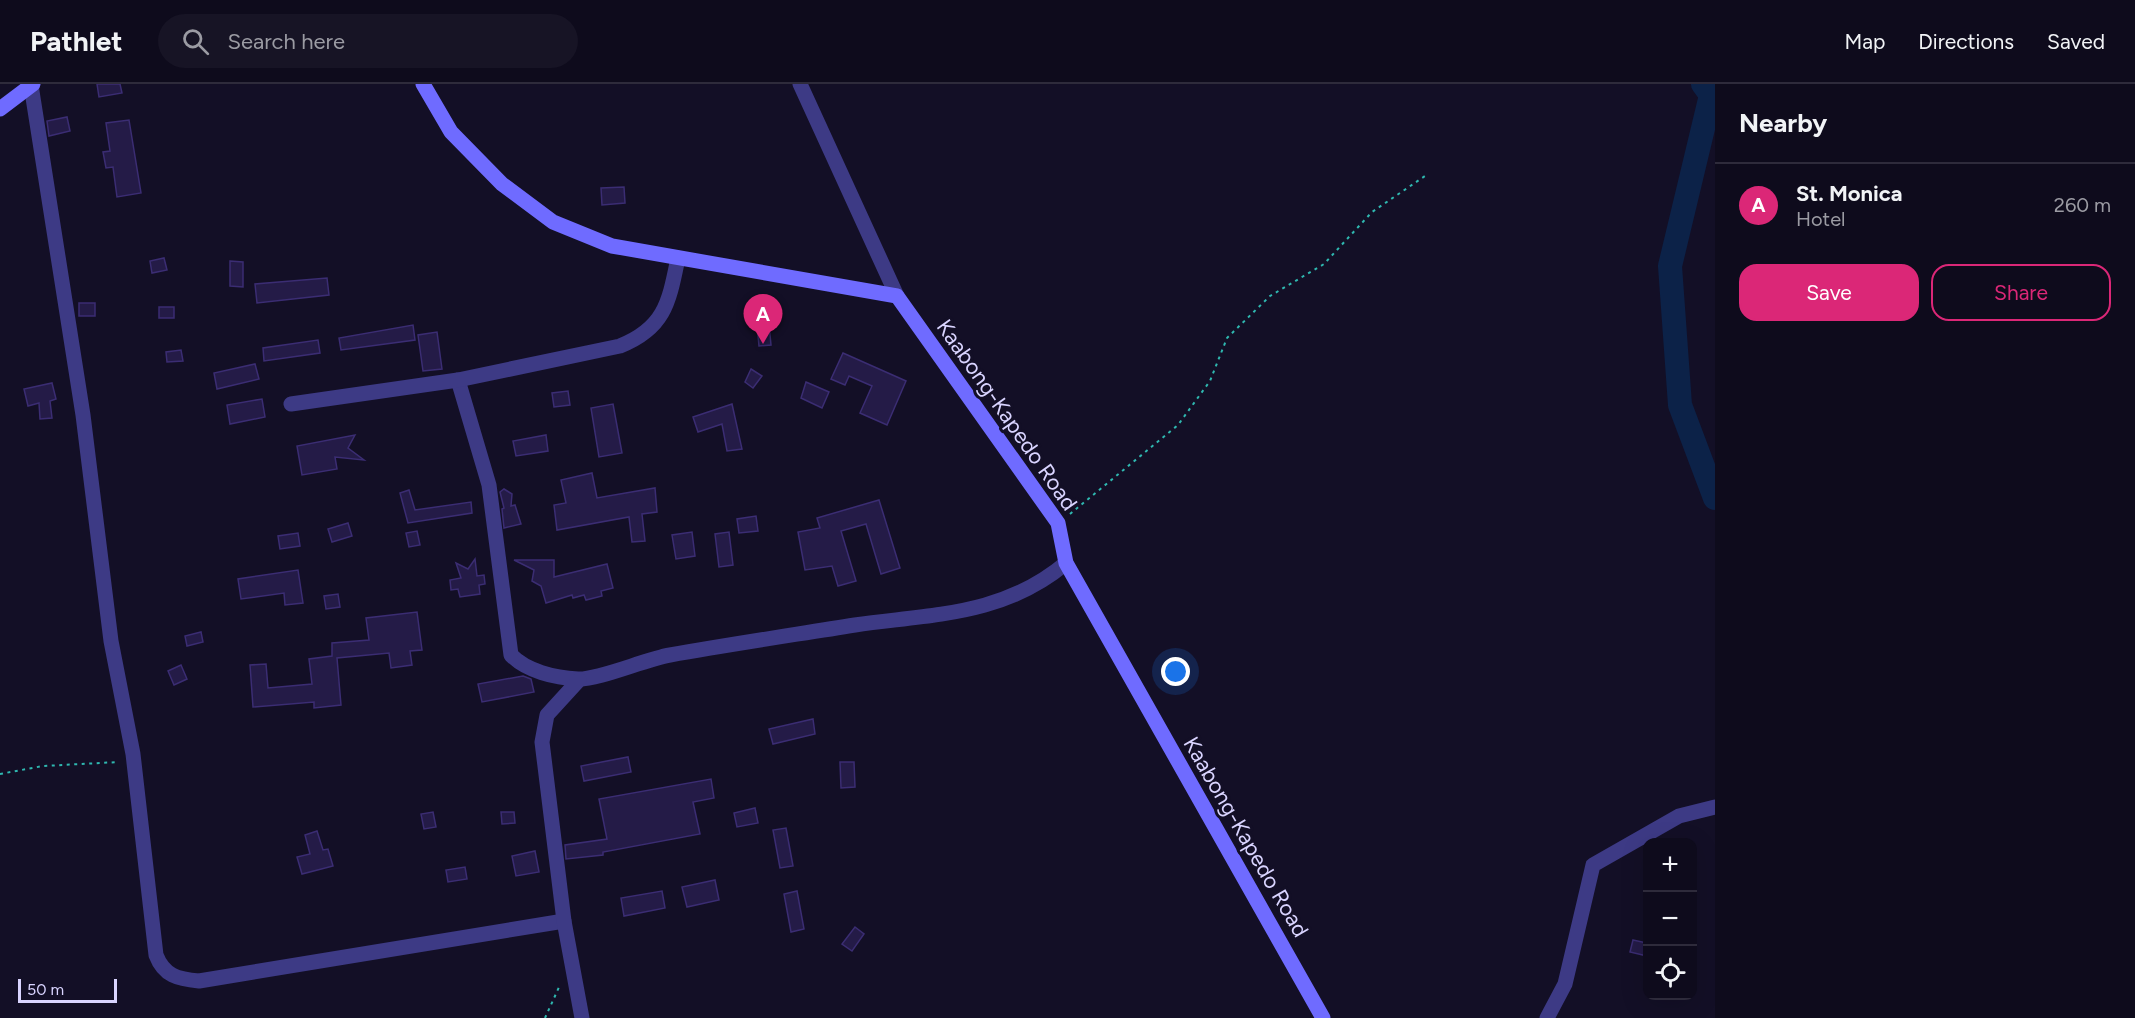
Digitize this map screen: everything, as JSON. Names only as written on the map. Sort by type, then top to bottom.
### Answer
[{"type":"main road","points":[[423,84],[451,132],[502,184],[553,222],[612,246],[897,296]]},
{"type":"main road","points":[[0,110],[32,85]]},
{"type":"main road","name":"Kaabong-Kapedo Road","points":[[897,296],[1058,523],[1065,563],[1323,1018]]},
{"type":"street","name":"Kaabong-Kapedo Road","points":[[800,84],[897,296]]},
{"type":"street","points":[[32,85],[83,415],[111,641],[134,761],[156,955],[167,973],[179,979],[199,981],[564,921]]},
{"type":"street","points":[[291,404],[458,380],[620,346],[632,341],[659,319],[668,303],[678,258]]},
{"type":"street","points":[[458,380],[489,485],[511,655],[520,665],[579,680],[662,656],[723,645],[981,608],[1022,593],[1046,580],[1065,563]]},
{"type":"street","points":[[579,680],[546,715],[542,742],[564,921],[582,1018]]},
{"type":"street","points":[[1547,1018],[1565,984],[1593,865],[1679,816],[1715,807]]},
{"type":"path","points":[[1058,523],[1178,425],[1210,381],[1227,338],[1263,303],[1324,264],[1372,212],[1425,176]]},
{"type":"path","points":[[0,774],[43,766],[134,761]]},
{"type":"path","points":[[545,1018],[572,960]]},
{"type":"building","points":[[97,84],[120,84],[122,93],[99,97]]},
{"type":"building","points":[[67,117],[70,131],[49,136],[47,121]]},
{"type":"building","points":[[129,120],[141,193],[117,197],[113,167],[106,168],[103,152],[110,151],[106,123]]},
{"type":"building","points":[[624,187],[625,203],[602,205],[601,188]]},
{"type":"building","points":[[164,258],[167,270],[152,273],[150,261]]},
{"type":"building","points":[[230,261],[243,262],[243,287],[230,286]]},
{"type":"building","points":[[327,278],[329,295],[257,303],[255,284]]},
{"type":"building","points":[[79,303],[95,303],[95,316],[79,316]]},
{"type":"building","points":[[159,307],[174,307],[174,318],[159,318]]},
{"type":"building","points":[[769,324],[771,345],[759,346],[757,325]]},
{"type":"building","points":[[413,325],[415,340],[341,350],[339,338]]},
{"type":"building","points":[[437,332],[442,369],[423,371],[418,335]]},
{"type":"building","points":[[318,340],[320,353],[264,361],[263,348]]},
{"type":"building","points":[[181,350],[183,361],[167,362],[166,352]]},
{"type":"building","points":[[843,353],[906,381],[887,425],[860,413],[872,386],[849,376],[845,385],[831,379]]},
{"type":"building","points":[[255,364],[259,379],[217,389],[214,373]]},
{"type":"building","points":[[751,369],[762,376],[753,388],[745,382]]},
{"type":"building","points":[[806,382],[829,392],[822,408],[801,398]]},
{"type":"building","points":[[52,383],[56,399],[50,401],[52,418],[40,419],[39,403],[28,406],[24,389]]},
{"type":"building","points":[[568,391],[570,405],[554,407],[552,393]]},
{"type":"building","points":[[262,399],[265,417],[230,424],[227,405]]},
{"type":"building","points":[[613,404],[622,453],[599,457],[591,408]]},
{"type":"building","points":[[732,404],[742,449],[727,451],[722,424],[698,432],[693,417]]},
{"type":"building","points":[[355,435],[348,448],[364,460],[335,457],[337,469],[302,475],[297,446]]},
{"type":"building","points":[[546,435],[548,451],[516,456],[513,441]]},
{"type":"building","points":[[592,473],[597,498],[655,488],[657,512],[642,514],[645,541],[632,542],[629,517],[557,530],[554,505],[566,503],[561,480]]},
{"type":"building","points":[[504,489],[512,494],[511,506],[515,505],[521,524],[504,528],[502,509],[504,508],[500,492]]},
{"type":"building","points":[[409,490],[415,510],[471,502],[472,513],[408,523],[400,493]]},
{"type":"building","points":[[879,500],[900,568],[881,574],[866,524],[841,531],[856,581],[838,586],[832,566],[805,570],[798,532],[820,528],[817,518]]},
{"type":"building","points":[[756,516],[758,531],[739,533],[737,519]]},
{"type":"building","points":[[348,523],[352,536],[332,542],[328,529]]},
{"type":"building","points":[[417,531],[420,545],[409,547],[406,533]]},
{"type":"building","points":[[692,532],[695,556],[676,559],[672,535]]},
{"type":"building","points":[[729,532],[733,565],[719,567],[715,534]]},
{"type":"building","points":[[298,533],[300,546],[280,549],[278,536]]},
{"type":"building","points":[[475,559],[477,576],[484,575],[485,584],[479,585],[480,594],[460,597],[458,589],[451,590],[450,580],[461,578],[456,563],[468,569]]},
{"type":"building","points":[[514,560],[554,560],[554,577],[607,564],[613,588],[601,591],[602,596],[586,600],[584,595],[573,598],[572,595],[546,603],[541,586],[532,581],[534,570]]},
{"type":"building","points":[[298,570],[303,603],[285,605],[284,593],[241,599],[238,579]]},
{"type":"building","points":[[338,594],[340,607],[326,609],[324,596]]},
{"type":"building","points":[[417,612],[422,650],[410,651],[412,665],[391,668],[389,653],[337,658],[341,705],[314,708],[314,702],[253,707],[250,665],[266,664],[268,688],[312,684],[309,659],[332,656],[332,643],[369,640],[366,618]]},
{"type":"building","points":[[201,632],[203,642],[187,646],[185,636]]},
{"type":"building","points":[[181,665],[187,679],[174,685],[168,671]]},
{"type":"building","points":[[523,676],[531,679],[534,692],[482,702],[478,684]]},
{"type":"building","points":[[813,719],[815,734],[773,744],[769,729]]},
{"type":"building","points":[[628,757],[631,772],[584,781],[581,766]]},
{"type":"building","points":[[840,762],[854,762],[855,787],[841,788]]},
{"type":"building","points":[[711,779],[714,798],[693,802],[700,834],[603,852],[603,855],[566,859],[565,845],[607,839],[599,799]]},
{"type":"building","points":[[755,808],[758,823],[737,827],[734,813]]},
{"type":"building","points":[[433,812],[436,827],[424,829],[421,814]]},
{"type":"building","points":[[501,812],[514,812],[515,823],[502,824]]},
{"type":"building","points":[[786,828],[793,866],[780,868],[773,830]]},
{"type":"building","points":[[317,831],[323,850],[328,849],[333,866],[302,874],[297,857],[310,854],[305,835]]},
{"type":"building","points":[[535,851],[539,872],[516,876],[512,856]]},
{"type":"building","points":[[465,867],[467,879],[448,882],[446,870]]},
{"type":"building","points":[[715,880],[719,900],[687,907],[682,887]]},
{"type":"building","points":[[662,891],[665,908],[624,916],[621,898]]},
{"type":"building","points":[[797,891],[804,929],[791,932],[784,894]]},
{"type":"building","points":[[855,927],[864,934],[852,951],[842,944]]},
{"type":"building","points":[[1633,940],[1643,942],[1643,955],[1630,952]]},
{"type":"waterway","points":[[1703,84],[1711,95],[1670,266],[1680,405],[1715,498]]},
{"type":"place","name":"St. Monica","points":[[763,344]]}]
